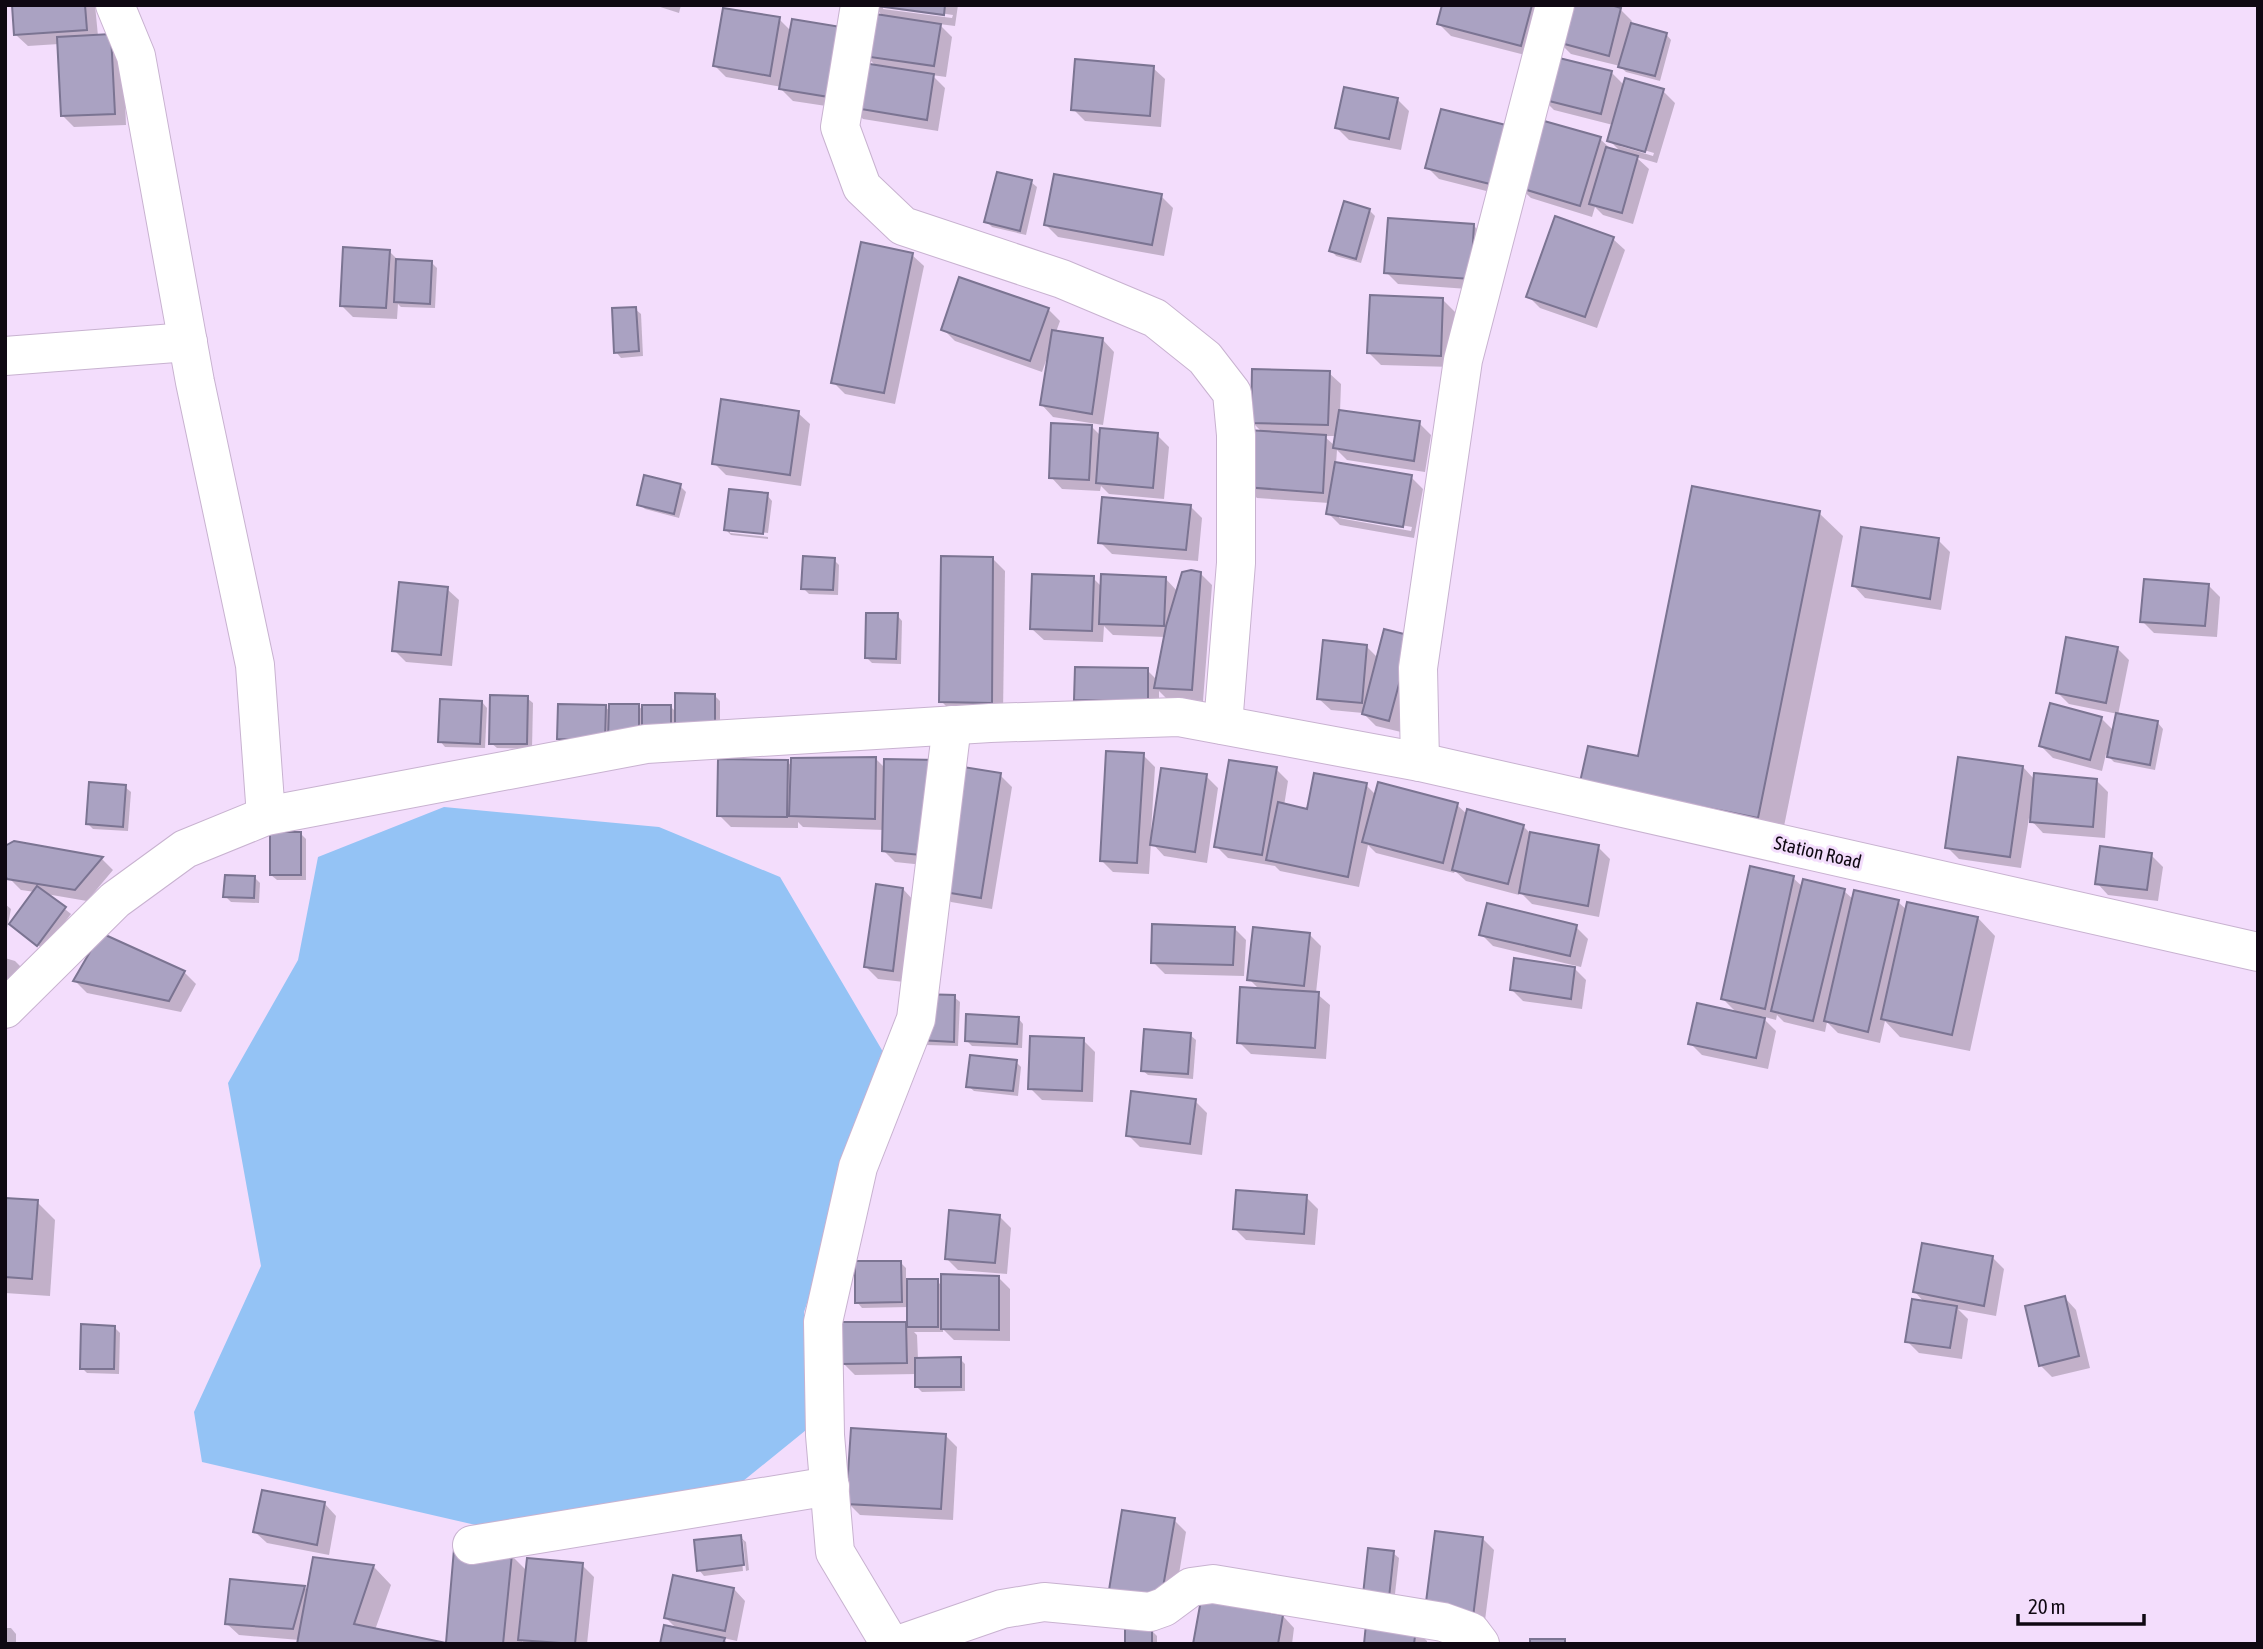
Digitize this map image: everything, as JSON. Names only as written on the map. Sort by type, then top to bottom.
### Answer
[{"type":"street","points":[[115,5],[136,56],[188,342],[255,665],[266,816]]},
{"type":"street","points":[[860,5],[841,127],[862,187],[904,226],[1062,279],[1156,318],[1205,358],[1232,393],[1236,435],[1237,563],[1223,725]]},
{"type":"street","points":[[1420,762],[1418,668],[1463,360],[1555,5]]},
{"type":"street","points":[[5,356],[188,342]]},
{"type":"street","name":"Station Road","points":[[5,1009],[115,900],[185,849],[266,816],[646,744],[952,725],[1179,717],[1420,762],[2258,952]]},
{"type":"street","points":[[890,1644],[835,1552],[825,1435],[823,1322],[858,1167],[916,1019],[952,725]]},
{"type":"street","points":[[472,1545],[830,1486]]},
{"type":"street","points":[[901,1644],[1002,1609],[1044,1602],[1150,1612],[1164,1607],[1191,1587],[1213,1584],[1443,1622],[1471,1632],[1480,1644]]},
{"type":"water","points":[[444,807],[659,827],[780,877],[889,1062],[804,1312],[811,1426],[737,1486],[493,1529],[202,1462],[194,1412],[261,1266],[228,1083],[298,960],[318,857]]},
{"type":"building","points":[[12,5],[85,5],[87,30],[14,35]]},
{"type":"building","points":[[870,5],[945,5],[944,15]]},
{"type":"building","points":[[1442,5],[1532,5],[1521,46],[1437,24]]},
{"type":"building","points":[[1567,5],[1611,5],[1621,8],[1609,56],[1557,42]]},
{"type":"building","points":[[723,8],[780,17],[770,76],[713,66]]},
{"type":"building","points":[[869,13],[941,24],[934,66],[863,56]]},
{"type":"building","points":[[792,19],[847,28],[835,98],[779,89]]},
{"type":"building","points":[[1631,23],[1667,33],[1655,76],[1618,67]]},
{"type":"building","points":[[111,34],[115,114],[61,116],[57,37]]},
{"type":"building","points":[[1551,56],[1612,71],[1601,114],[1541,99]]},
{"type":"building","points":[[1075,59],[1154,66],[1150,116],[1071,110]]},
{"type":"building","points":[[857,62],[934,74],[927,120],[849,107]]},
{"type":"building","points":[[1625,78],[1664,89],[1645,152],[1607,141]]},
{"type":"building","points":[[1344,87],[1398,98],[1389,139],[1335,128]]},
{"type":"building","points":[[1441,109],[1506,125],[1490,184],[1425,168]]},
{"type":"building","points":[[1537,119],[1601,137],[1580,206],[1517,187]]},
{"type":"building","points":[[1606,147],[1638,156],[1622,213],[1589,204]]},
{"type":"building","points":[[997,172],[1032,180],[1020,231],[984,222]]},
{"type":"building","points":[[1054,174],[1162,194],[1152,245],[1044,225]]},
{"type":"building","points":[[1344,201],[1370,209],[1356,259],[1329,251]]},
{"type":"building","points":[[1555,216],[1614,237],[1585,317],[1526,297]]},
{"type":"building","points":[[1388,218],[1474,224],[1471,279],[1384,273]]},
{"type":"building","points":[[861,242],[913,253],[884,393],[831,383]]},
{"type":"building","points":[[343,247],[390,250],[386,308],[340,306]]},
{"type":"building","points":[[396,259],[432,261],[430,304],[394,302]]},
{"type":"building","points":[[959,277],[1049,308],[1030,361],[941,330]]},
{"type":"building","points":[[1370,295],[1443,298],[1441,356],[1367,353]]},
{"type":"building","points":[[636,307],[639,351],[614,353],[612,308]]},
{"type":"building","points":[[1052,330],[1103,338],[1092,414],[1040,405]]},
{"type":"building","points":[[1252,369],[1330,371],[1328,425],[1251,423]]},
{"type":"building","points":[[721,399],[799,411],[790,475],[712,464]]},
{"type":"building","points":[[1339,410],[1420,421],[1414,461],[1333,448]]},
{"type":"building","points":[[1051,423],[1092,425],[1089,480],[1049,478]]},
{"type":"building","points":[[1100,428],[1158,433],[1153,488],[1096,483]]},
{"type":"building","points":[[1247,430],[1326,435],[1323,493],[1244,487]]},
{"type":"building","points":[[1335,462],[1412,475],[1403,527],[1326,514]]},
{"type":"building","points":[[644,475],[681,484],[674,514],[637,505]]},
{"type":"building","points":[[1692,486],[1820,511],[1758,818],[1580,782],[1588,746],[1638,756]]},
{"type":"building","points":[[729,489],[768,493],[763,534],[724,530]]},
{"type":"building","points":[[1102,497],[1191,505],[1186,550],[1098,543]]},
{"type":"building","points":[[1861,527],[1939,538],[1930,599],[1852,586]]},
{"type":"building","points":[[803,556],[835,558],[833,590],[801,589]]},
{"type":"building","points":[[941,556],[993,557],[992,703],[939,702]]},
{"type":"building","points":[[1182,572],[1201,572],[1192,690],[1154,688],[1166,626]]},
{"type":"building","points":[[1032,574],[1094,576],[1092,631],[1030,629]]},
{"type":"building","points":[[1101,574],[1166,577],[1164,626],[1099,624]]},
{"type":"building","points":[[2144,579],[2209,584],[2205,626],[2140,622]]},
{"type":"building","points":[[399,582],[448,587],[441,655],[392,651]]},
{"type":"building","points":[[866,613],[898,613],[896,659],[865,658]]},
{"type":"building","points":[[1384,629],[1412,636],[1389,721],[1362,714]]},
{"type":"building","points":[[2066,637],[2118,647],[2106,703],[2056,693]]},
{"type":"building","points":[[1323,640],[1367,645],[1362,703],[1317,699]]},
{"type":"building","points":[[1075,667],[1148,668],[1148,701],[1074,700]]},
{"type":"building","points":[[675,693],[715,694],[715,737],[675,736]]},
{"type":"building","points":[[490,695],[528,696],[527,744],[489,744]]},
{"type":"building","points":[[440,699],[482,701],[480,744],[438,742]]},
{"type":"building","points":[[2050,703],[2102,717],[2090,760],[2039,746]]},
{"type":"building","points":[[558,704],[606,705],[605,740],[557,739]]},
{"type":"building","points":[[609,704],[639,704],[639,739],[608,739]]},
{"type":"building","points":[[642,705],[671,705],[671,736],[642,735]]},
{"type":"building","points":[[2116,713],[2158,721],[2150,765],[2107,757]]},
{"type":"building","points":[[1106,751],[1144,753],[1137,863],[1100,861]]},
{"type":"building","points":[[876,757],[875,819],[789,816],[791,758]]},
{"type":"building","points":[[1958,757],[2023,766],[2010,857],[1945,848]]},
{"type":"building","points":[[718,759],[788,760],[787,817],[717,816]]},
{"type":"building","points":[[884,759],[938,760],[930,856],[882,851]]},
{"type":"building","points":[[1229,760],[1277,767],[1262,855],[1214,847]]},
{"type":"building","points":[[957,766],[1001,773],[981,898],[938,891]]},
{"type":"building","points":[[1161,768],[1207,774],[1195,852],[1150,845]]},
{"type":"building","points":[[1314,773],[1367,783],[1348,877],[1266,860],[1278,802],[1307,809]]},
{"type":"building","points":[[2034,773],[2097,779],[2093,827],[2030,822]]},
{"type":"building","points":[[89,782],[126,785],[123,827],[86,824]]},
{"type":"building","points":[[1378,782],[1458,803],[1443,863],[1362,842]]},
{"type":"building","points":[[1467,809],[1524,825],[1508,884],[1452,870]]},
{"type":"building","points":[[270,832],[301,832],[301,875],[270,875]]},
{"type":"building","points":[[1530,832],[1599,845],[1588,906],[1519,893]]},
{"type":"building","points":[[14,841],[103,857],[75,890],[7,879],[5,846]]},
{"type":"building","points":[[2100,846],[2152,853],[2147,890],[2095,884]]},
{"type":"building","points":[[1750,866],[1794,876],[1765,1009],[1721,999]]},
{"type":"building","points":[[225,875],[255,876],[254,898],[223,897]]},
{"type":"building","points":[[1803,879],[1845,889],[1813,1021],[1771,1011]]},
{"type":"building","points":[[876,884],[903,888],[893,971],[864,967]]},
{"type":"building","points":[[37,886],[66,907],[37,946],[9,924]]},
{"type":"building","points":[[1854,890],[1899,900],[1868,1032],[1824,1021]]},
{"type":"building","points":[[1907,902],[1978,917],[1952,1035],[1881,1019]]},
{"type":"building","points":[[1487,903],[1577,925],[1570,956],[1479,935]]},
{"type":"building","points":[[1152,924],[1235,927],[1233,965],[1151,963]]},
{"type":"building","points":[[1253,927],[1310,933],[1304,986],[1247,980]]},
{"type":"building","points":[[101,933],[185,971],[169,1001],[73,981]]},
{"type":"building","points":[[1514,958],[1575,967],[1571,999],[1510,990]]},
{"type":"building","points":[[1240,987],[1319,992],[1315,1048],[1237,1043]]},
{"type":"building","points":[[920,994],[955,995],[954,1042],[918,1040]]},
{"type":"building","points":[[1697,1003],[1765,1018],[1756,1058],[1688,1044]]},
{"type":"building","points":[[966,1014],[1019,1017],[1017,1044],[965,1041]]},
{"type":"building","points":[[1144,1029],[1191,1033],[1188,1074],[1141,1071]]},
{"type":"building","points":[[1030,1036],[1084,1038],[1082,1091],[1028,1089]]},
{"type":"building","points":[[970,1055],[1017,1060],[1013,1091],[966,1087]]},
{"type":"building","points":[[1131,1091],[1196,1099],[1190,1144],[1126,1136]]},
{"type":"building","points":[[1236,1190],[1307,1195],[1304,1234],[1233,1229]]},
{"type":"building","points":[[5,1198],[38,1200],[32,1279],[5,1277]]},
{"type":"building","points":[[949,1210],[1000,1215],[995,1263],[945,1259]]},
{"type":"building","points":[[1922,1243],[1993,1256],[1984,1306],[1913,1292]]},
{"type":"building","points":[[855,1261],[901,1261],[902,1302],[855,1303]]},
{"type":"building","points":[[941,1274],[999,1276],[999,1330],[941,1329]]},
{"type":"building","points":[[907,1279],[938,1279],[938,1327],[907,1327]]},
{"type":"building","points":[[2065,1296],[2079,1356],[2039,1366],[2025,1306]]},
{"type":"building","points":[[1912,1299],[1957,1306],[1950,1348],[1905,1342]]},
{"type":"building","points":[[841,1322],[906,1322],[907,1363],[841,1364]]},
{"type":"building","points":[[81,1324],[115,1326],[114,1369],[80,1369]]},
{"type":"building","points":[[961,1357],[961,1387],[915,1387],[915,1358]]},
{"type":"building","points":[[851,1428],[946,1434],[941,1509],[846,1504]]},
{"type":"building","points":[[262,1490],[325,1502],[317,1545],[253,1532]]},
{"type":"building","points":[[1122,1510],[1175,1518],[1161,1599],[1109,1590]]},
{"type":"building","points":[[1435,1531],[1483,1537],[1473,1617],[1425,1610]]},
{"type":"building","points":[[741,1535],[744,1565],[697,1571],[694,1540]]},
{"type":"building","points":[[1368,1548],[1394,1551],[1388,1607],[1362,1604]]},
{"type":"building","points":[[454,1549],[512,1554],[503,1644],[297,1644],[313,1557],[374,1565],[354,1624],[446,1643]]},
{"type":"building","points":[[527,1558],[583,1563],[575,1644],[518,1640]]},
{"type":"building","points":[[673,1575],[734,1588],[725,1631],[664,1618]]},
{"type":"building","points":[[230,1579],[305,1586],[293,1629],[225,1624]]},
{"type":"building","points":[[1201,1600],[1283,1615],[1278,1644],[1193,1644]]},
{"type":"building","points":[[1366,1624],[1416,1628],[1414,1644],[1364,1644]]},
{"type":"building","points":[[664,1625],[725,1638],[723,1644],[660,1644]]},
{"type":"building","points":[[1125,1628],[1152,1629],[1152,1644],[1125,1644]]},
{"type":"building","points":[[1530,1639],[1565,1639],[1565,1644],[1530,1644]]}]
